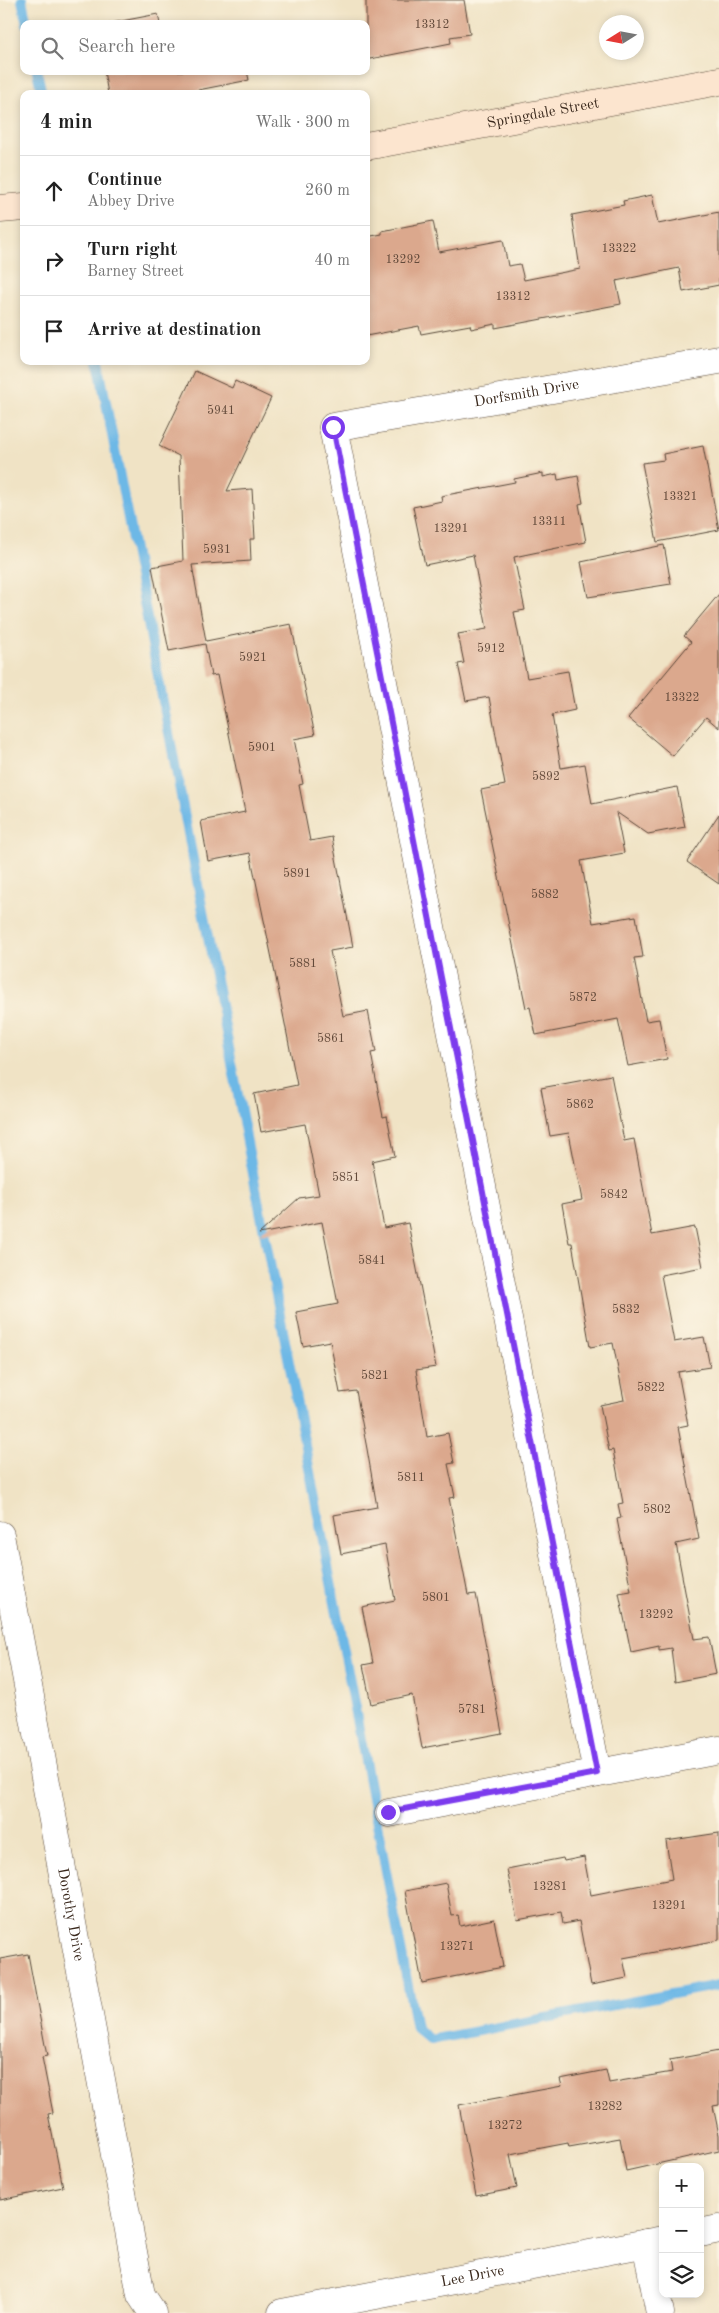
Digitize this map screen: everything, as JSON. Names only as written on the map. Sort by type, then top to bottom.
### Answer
[{"type":"main road","name":"Springdale Street","points":[[370,145],[719,81]]},
{"type":"main road","points":[[0,209],[20,207]]},
{"type":"street","name":"Dorfsmith Drive","points":[[597,1773],[333,427],[719,360]]},
{"type":"street","name":"Dorothy Drive","points":[[0,1535],[147,2304]]},
{"type":"street","points":[[388,1812],[719,1750]]},
{"type":"street","points":[[704,2232],[719,2229]]},
{"type":"street","points":[[654,2242],[660,2313]]},
{"type":"street","name":"Lee Drive","points":[[282,2313],[654,2242]]},
{"type":"building","points":[[366,0],[464,0],[470,34],[450,37],[451,43],[370,59],[370,20],[366,20]]},
{"type":"building","points":[[158,14],[159,20],[127,20]]},
{"type":"building","points":[[105,75],[248,75],[249,80],[198,90],[107,90]]},
{"type":"building","points":[[652,195],[658,224],[719,212],[719,285],[683,292],[679,268],[616,281],[621,304],[495,328],[495,324],[471,329],[470,325],[421,334],[419,326],[370,335],[370,236],[382,234],[382,231],[433,221],[439,252],[503,240],[508,266],[520,264],[524,280],[580,269],[572,215],[624,205],[623,201]]},
{"type":"building","points":[[195,371],[232,388],[235,381],[271,398],[227,491],[252,489],[255,539],[250,539],[251,561],[192,565],[206,641],[291,624],[315,735],[294,739],[303,784],[299,785],[310,841],[332,837],[353,947],[330,951],[343,1016],[368,1011],[376,1052],[371,1053],[383,1117],[387,1116],[395,1156],[372,1161],[384,1228],[408,1223],[436,1367],[416,1370],[427,1437],[448,1433],[454,1463],[448,1464],[455,1497],[449,1498],[468,1595],[476,1594],[502,1733],[422,1748],[412,1695],[371,1704],[363,1665],[373,1663],[362,1607],[395,1600],[385,1545],[341,1554],[334,1515],[377,1507],[356,1391],[340,1393],[330,1341],[303,1346],[296,1312],[338,1304],[322,1222],[259,1234],[299,1198],[319,1195],[305,1124],[261,1132],[254,1094],[297,1085],[250,853],[208,861],[201,821],[245,812],[217,675],[211,676],[205,644],[169,651],[152,567],[183,561],[179,456],[159,446]]},
{"type":"building","points":[[703,446],[719,530],[657,542],[642,463],[664,460],[663,454]]},
{"type":"building","points":[[543,473],[543,477],[557,474],[558,480],[578,476],[583,503],[579,504],[586,542],[514,557],[525,610],[514,612],[527,678],[568,671],[575,710],[552,715],[561,768],[585,764],[592,804],[677,787],[685,827],[648,834],[616,812],[624,853],[581,861],[593,923],[636,916],[643,957],[634,958],[646,1021],[659,1019],[667,1059],[628,1066],[618,1019],[536,1035],[530,1007],[526,1008],[481,790],[505,785],[489,697],[466,701],[458,664],[464,663],[458,634],[487,629],[473,555],[425,565],[413,507],[442,501],[441,496],[515,482],[514,479]]},
{"type":"building","points":[[664,545],[671,584],[588,597],[581,562]]},
{"type":"building","points":[[719,594],[719,728],[706,717],[673,756],[628,718],[691,642],[684,636]]},
{"type":"building","points":[[719,814],[719,884],[687,862]]},
{"type":"building","points":[[611,1075],[624,1141],[634,1139],[652,1235],[695,1227],[703,1267],[661,1275],[674,1342],[704,1337],[710,1367],[678,1372],[688,1425],[678,1427],[699,1539],[676,1544],[694,1639],[709,1637],[716,1674],[675,1682],[671,1648],[659,1650],[659,1646],[631,1652],[619,1593],[631,1591],[617,1519],[621,1518],[618,1504],[623,1503],[613,1450],[609,1451],[600,1405],[624,1400],[613,1343],[590,1347],[572,1243],[569,1243],[562,1204],[582,1200],[569,1133],[550,1136],[541,1088]]},
{"type":"building","points":[[719,1833],[719,1940],[623,1958],[627,1978],[591,1985],[579,1921],[563,1924],[561,1912],[517,1920],[507,1869],[563,1858],[564,1861],[584,1857],[591,1895],[672,1879],[666,1841]]},
{"type":"building","points":[[446,1883],[452,1916],[458,1915],[460,1926],[494,1919],[503,1967],[422,1983],[405,1891]]},
{"type":"building","points":[[28,1954],[47,2056],[42,2057],[53,2113],[48,2114],[63,2187],[0,2200],[0,1959]]},
{"type":"building","points":[[719,2051],[719,2105],[713,2106],[719,2135],[719,2150],[626,2171],[620,2138],[569,2147],[568,2143],[510,2154],[517,2188],[476,2196],[459,2105],[562,2086],[560,2079],[606,2070],[609,2083],[672,2072],[670,2060]]},
{"type":"waterway","points":[[22,0],[26,20]]},
{"type":"waterway","points":[[38,75],[41,90]]},
{"type":"waterway","points":[[99,365],[416,2028],[430,2040],[719,1985]]},
{"type":"route","points":[[333,427],[597,1773],[388,1812]]}]
